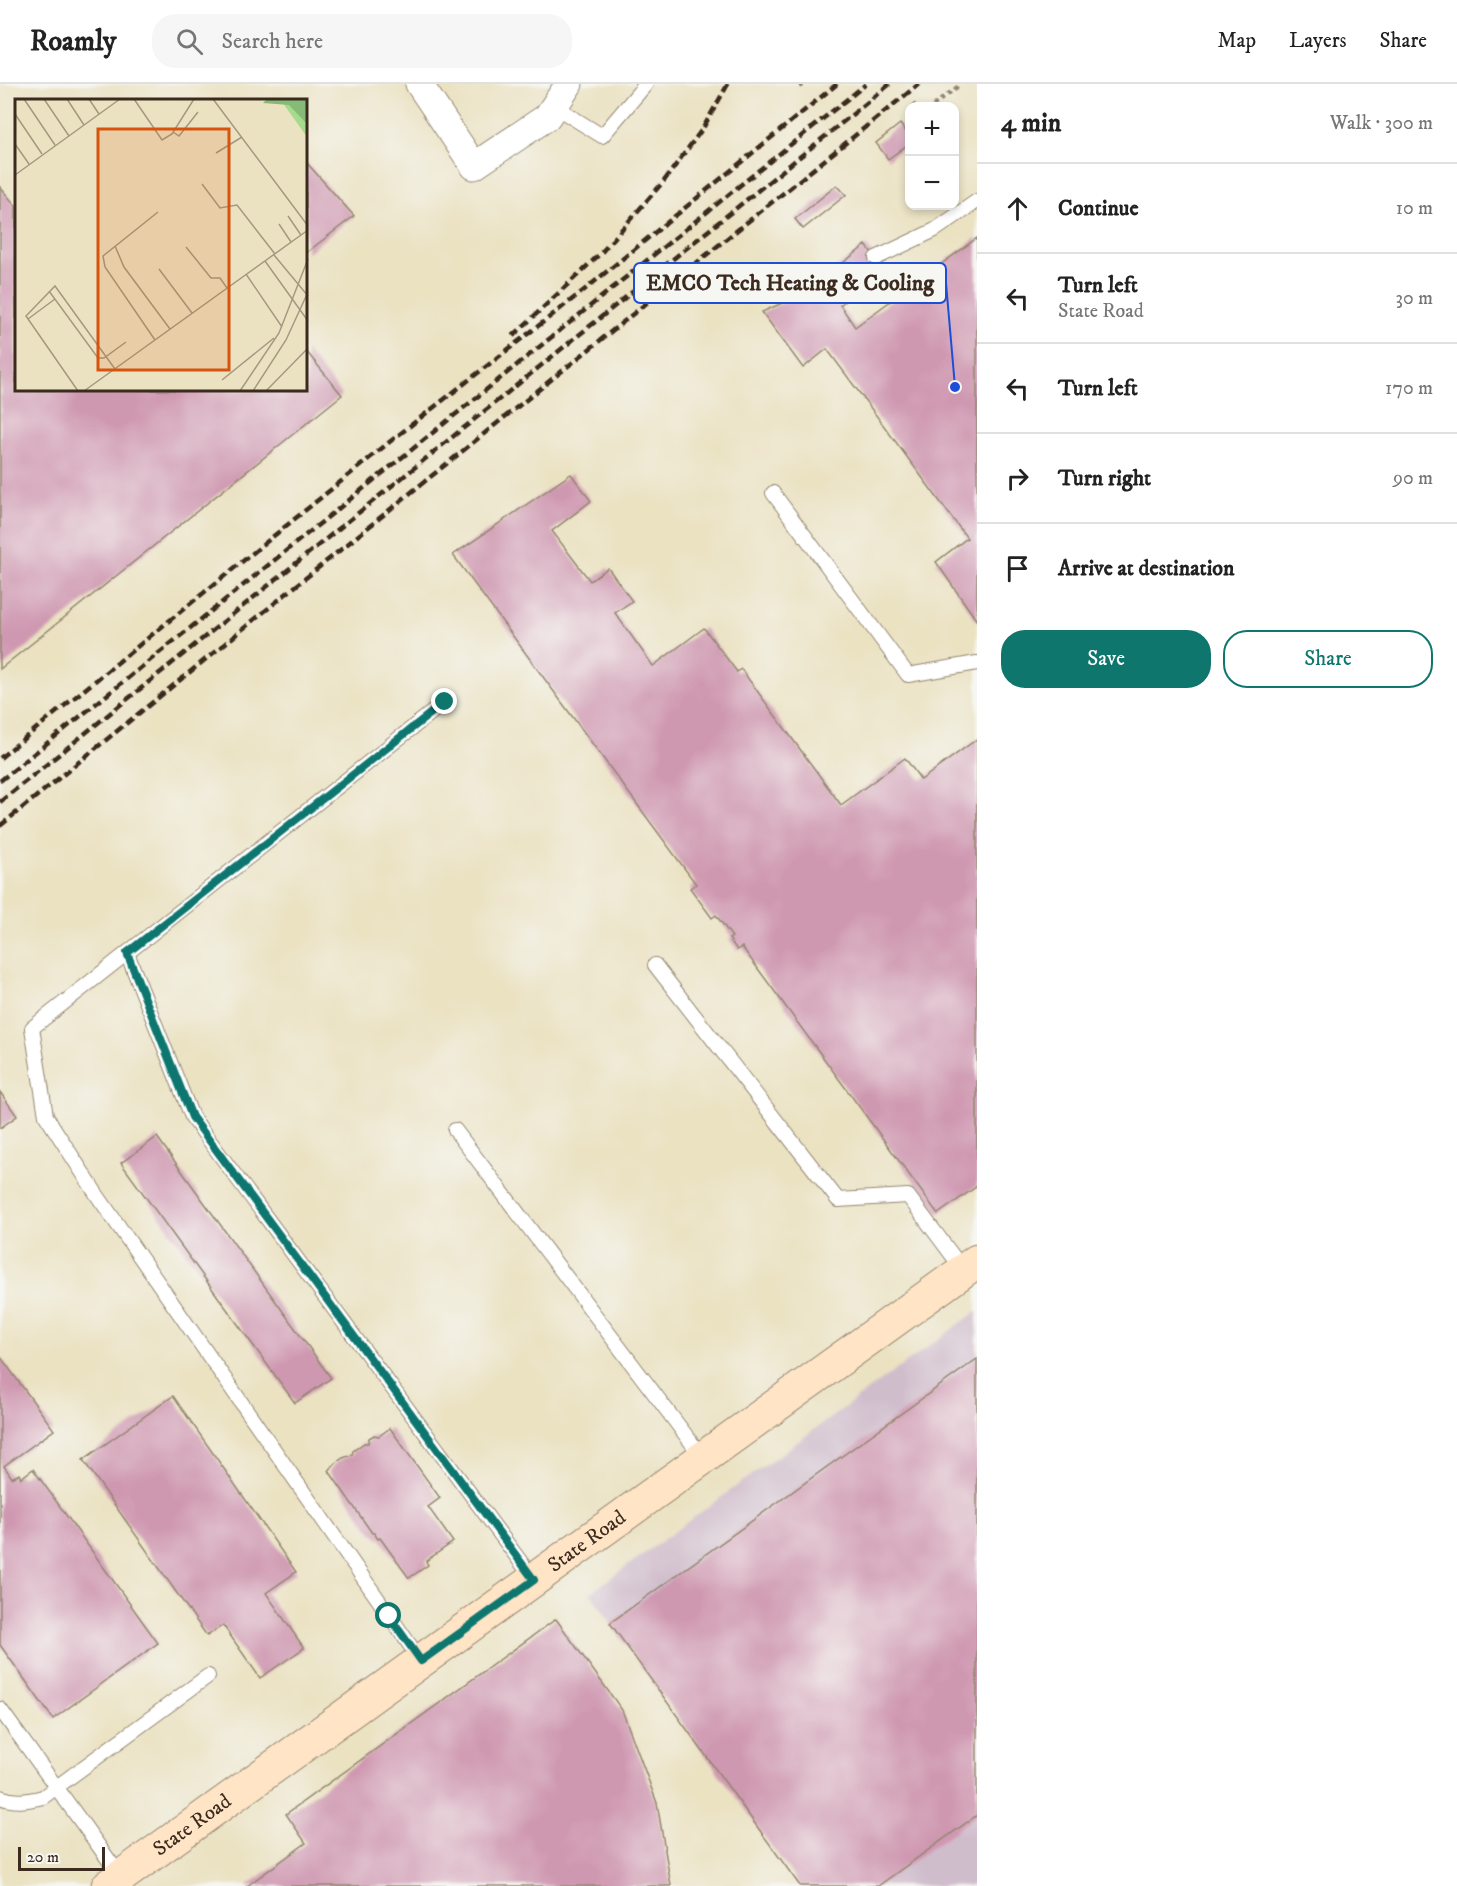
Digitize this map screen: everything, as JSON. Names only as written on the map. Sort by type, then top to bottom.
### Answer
[{"type":"main road","name":"State Road","points":[[114,1881],[970,1266]]},
{"type":"street","points":[[419,84],[474,166],[547,117],[562,95]]},
{"type":"lane","points":[[562,95],[602,136],[646,84]]},
{"type":"lane","points":[[876,258],[935,230],[977,201]]},
{"type":"lane","points":[[773,493],[908,675],[977,663]]},
{"type":"lane","points":[[421,1661],[104,1205],[46,1116],[32,1028],[445,702]]},
{"type":"lane","points":[[127,953],[192,1117],[534,1580]]},
{"type":"lane","points":[[655,965],[838,1200],[908,1196],[970,1266]]},
{"type":"lane","points":[[455,1130],[703,1458]]},
{"type":"lane","points":[[0,1797],[26,1802],[43,1797],[57,1789],[208,1676]]},
{"type":"lane","points":[[0,1709],[57,1789],[114,1881]]},
{"type":"path","points":[[800,84],[805,90]]},
{"type":"path","points":[[938,102],[961,84]]},
{"type":"shaded area","points":[[977,1311],[977,1886],[805,1886],[590,1593]]},
{"type":"building","points":[[900,124],[905,130],[905,147],[888,159],[876,143]]},
{"type":"building","points":[[308,164],[354,216],[308,251]]},
{"type":"building","points":[[837,185],[846,195],[803,229],[795,219]]},
{"type":"building","points":[[0,187],[15,205],[15,392],[308,392],[308,353],[342,395],[0,669]]},
{"type":"building","points":[[977,238],[977,621],[936,562],[967,538],[827,349],[803,368],[762,312],[809,291],[804,284],[823,269],[826,276],[866,245],[885,270],[840,305],[855,327]]},
{"type":"building","points":[[571,474],[591,501],[552,531],[590,581],[608,568],[632,601],[615,613],[653,666],[704,628],[737,672],[741,669],[841,805],[905,758],[921,780],[977,739],[977,1186],[938,1214],[742,947],[737,950],[729,939],[732,937],[716,915],[712,918],[690,888],[696,884],[453,555]]},
{"type":"building","points":[[0,1092],[17,1116],[0,1128]]},
{"type":"building","points":[[157,1137],[331,1378],[295,1403],[121,1163]]},
{"type":"building","points":[[0,1356],[54,1430],[4,1466],[12,1478],[19,1474],[21,1478],[33,1469],[158,1643],[53,1719],[0,1645]]},
{"type":"building","points":[[977,1359],[977,1815],[878,1886],[800,1886],[610,1623]]},
{"type":"building","points":[[173,1396],[296,1572],[266,1593],[304,1648],[260,1678],[223,1625],[207,1636],[83,1460]]},
{"type":"building","points":[[390,1428],[440,1498],[428,1507],[453,1542],[426,1561],[428,1565],[409,1578],[380,1538],[378,1539],[372,1533],[329,1471],[334,1464],[352,1455],[353,1451],[364,1443],[368,1443],[369,1438],[374,1435],[379,1436]]},
{"type":"building","points":[[556,1619],[622,1710],[657,1803],[671,1886],[247,1886],[306,1843],[286,1814]]},
{"type":"railway","points":[[513,336],[601,253],[664,181],[703,128],[728,84]]},
{"type":"railway","points":[[0,758],[392,440],[583,291],[837,84]]},
{"type":"railway","points":[[0,781],[866,84]]},
{"type":"railway","points":[[0,802],[890,84]]},
{"type":"railway","points":[[0,826],[919,84]]},
{"type":"place","name":"EMCO Tech Heating & Cooling","points":[[955,387]]},
{"type":"route","points":[[389,1616],[421,1661],[534,1580],[192,1117],[127,953],[445,702]]}]
